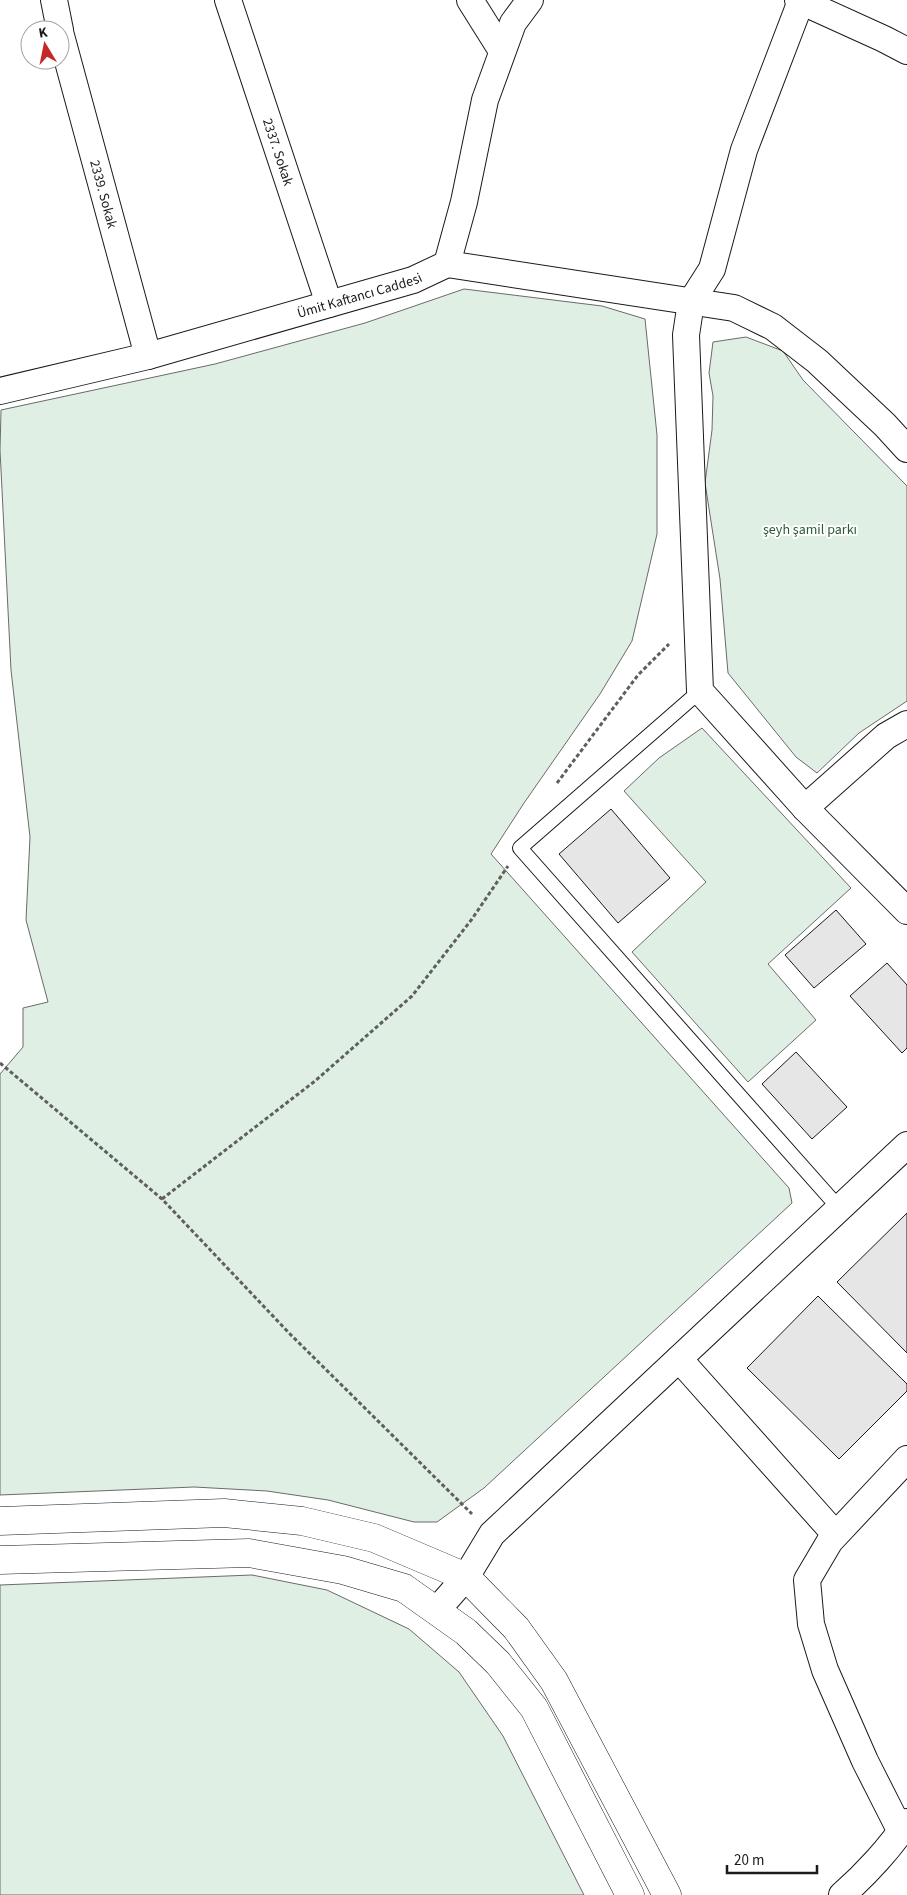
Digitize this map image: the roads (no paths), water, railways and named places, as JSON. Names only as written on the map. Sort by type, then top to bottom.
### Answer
[{"type":"main road","points":[[0,1521],[224,1513],[302,1521],[374,1538],[466,1577],[516,1628],[554,1681],[667,1895]]},
{"type":"main road","points":[[0,1560],[250,1553],[343,1570],[404,1588],[466,1632],[498,1663],[534,1708],[630,1895]]},
{"type":"street","name":"2339. Sokak","points":[[54,0],[58,20]]},
{"type":"street","name":"2337. Sokak","points":[[228,0],[329,304]]},
{"type":"street","points":[[470,0],[502,51]]},
{"type":"street","points":[[530,0],[513,23],[485,100],[464,202],[447,264],[734,308],[773,328],[816,361],[885,425],[907,449]]},
{"type":"street","points":[[907,52],[800,0],[744,150],[712,269],[691,302],[686,335],[700,691],[805,808],[907,911]]},
{"type":"street","name":"2339. Sokak","points":[[70,68],[148,356]]},
{"type":"street","name":"Ümit Kaftancı Caddesi","points":[[0,391],[148,356],[413,280],[447,264]]},
{"type":"street","points":[[805,808],[886,736],[907,724]]},
{"type":"street","points":[[437,1610],[466,1577],[492,1534],[907,1145]]},
{"type":"street","points":[[679,1359],[836,1534]]},
{"type":"street","points":[[842,1895],[854,1885],[904,1827],[865,1761],[825,1670],[811,1624],[807,1580],[830,1541],[907,1459]]},
{"type":"lane","points":[[700,691],[520,848],[839,1208]]},
{"type":"park label","name":"şeyh şamil parkı","points":[[810,529]]}]
